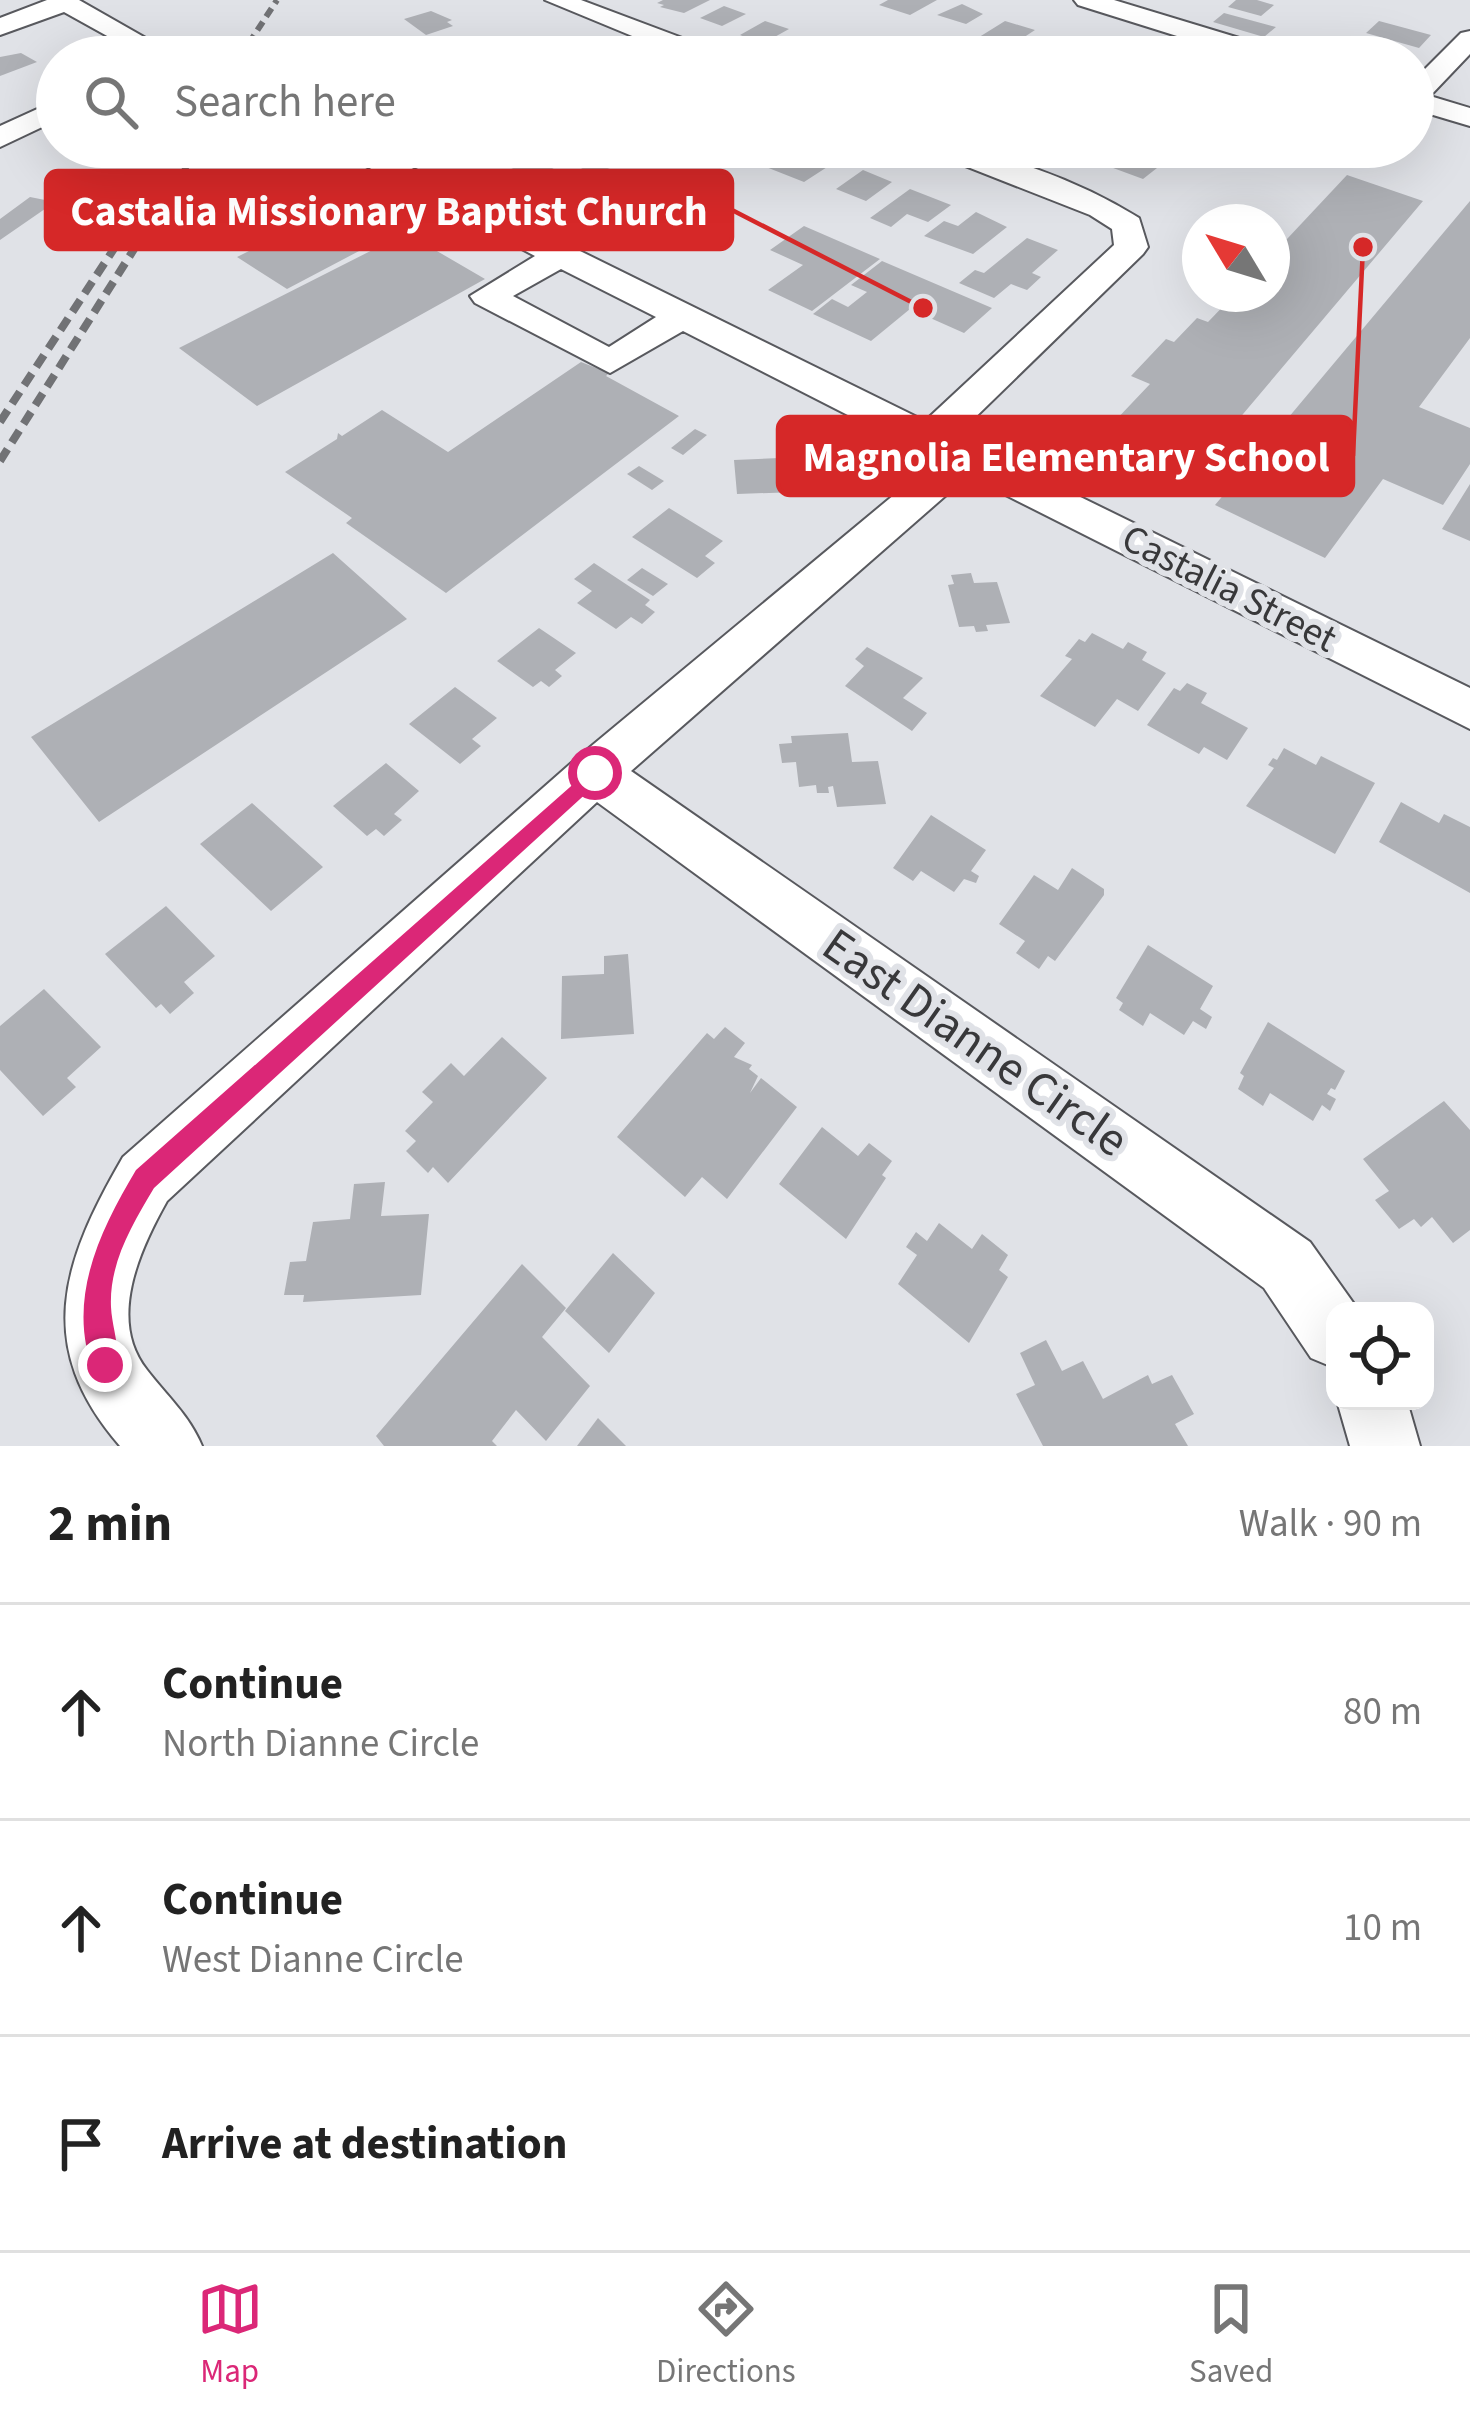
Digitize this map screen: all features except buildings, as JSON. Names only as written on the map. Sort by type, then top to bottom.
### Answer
[{"type":"street","points":[[558,0],[652,36]]},
{"type":"street","points":[[1087,0],[1203,36]]},
{"type":"street","points":[[1147,19],[1174,0]]},
{"type":"street","points":[[0,27],[63,1],[127,36]]},
{"type":"street","points":[[1434,76],[1470,39]]},
{"type":"street","points":[[1434,105],[1470,117]]},
{"type":"street","points":[[0,138],[36,120]]},
{"type":"street","name":"Castalia Street","points":[[387,168],[1470,710]]},
{"type":"street","points":[[167,1446],[105,1365],[97,1304],[110,1239],[145,1179],[947,448],[1131,247],[1129,225],[1101,208],[997,168]]},
{"type":"street","points":[[561,255],[487,296],[610,362],[683,316]]},
{"type":"street","name":"East Dianne Circle","points":[[595,773],[1287,1265],[1326,1321]]},
{"type":"railway","points":[[254,36],[277,0]]},
{"type":"railway","points":[[141,238],[186,168]]},
{"type":"railway","points":[[121,238],[125,231]]},
{"type":"railway","points":[[0,422],[123,235]]},
{"type":"railway","points":[[0,461],[143,235]]},
{"type":"place","name":"Magnolia Elementary School","points":[[1363,247]]},
{"type":"place","name":"Castalia Missionary Baptist Church","points":[[923,308]]},
{"type":"route","points":[[105,1365],[97,1304],[110,1239],[145,1179],[595,773]]}]
